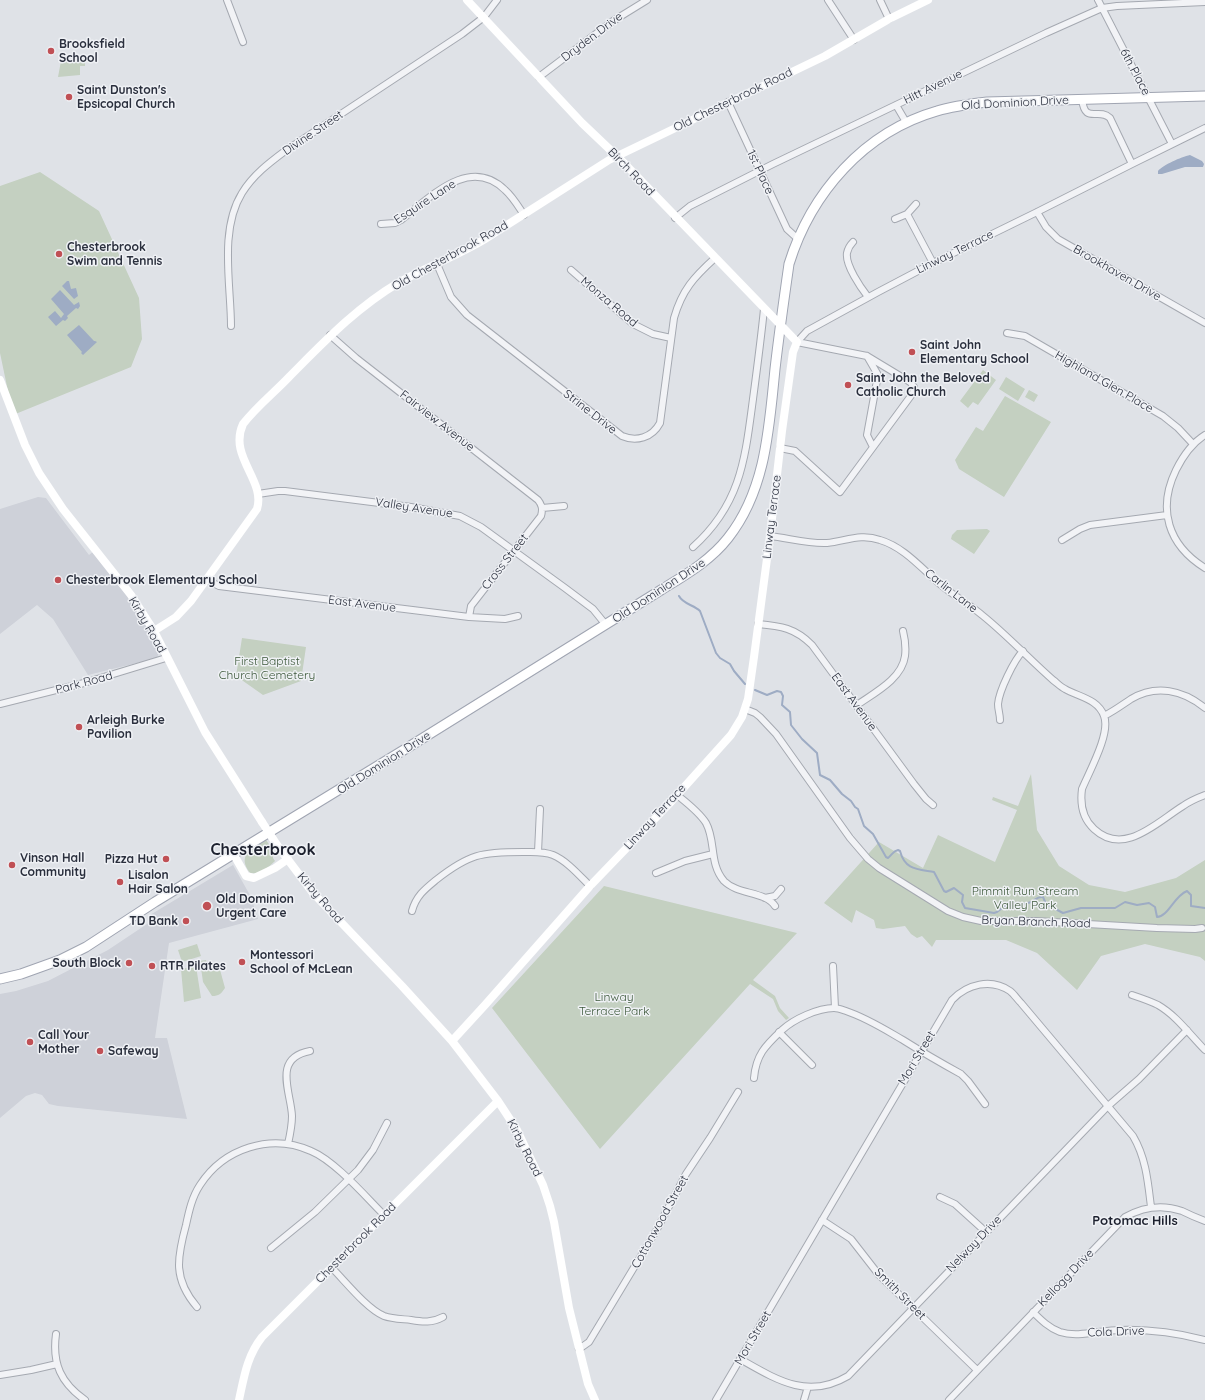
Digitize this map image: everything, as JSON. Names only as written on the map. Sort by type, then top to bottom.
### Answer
[{"type":"main road","name":"Old Dominion Drive","points":[[0,979],[21,974],[60,960],[81,950],[155,902],[234,855],[606,625],[706,561],[727,539],[744,513],[752,496],[762,463],[771,406],[789,264],[798,239],[814,207],[825,191],[842,170],[875,141],[906,122],[936,111],[970,104],[987,102],[1205,96]]},
{"type":"street","points":[[227,0],[243,42]]},
{"type":"street","name":"Birch Road","points":[[467,0],[675,218],[797,342]]},
{"type":"street","name":"Divine Street","points":[[231,326],[228,263],[231,224],[237,203],[248,184],[268,164],[285,151],[435,52],[484,17],[497,0]]},
{"type":"street","name":"Dryden Drive","points":[[539,77],[623,13],[647,0]]},
{"type":"street","points":[[828,0],[854,40]]},
{"type":"street","points":[[880,0],[889,19]]},
{"type":"street","name":"Old Chesterbrook Road","points":[[258,494],[240,447],[240,431],[243,424],[330,335],[349,318],[381,294],[411,276],[485,240],[601,164],[825,56],[889,19],[928,0]]},
{"type":"street","name":"6th Place","points":[[1098,0],[1172,144]]},
{"type":"street","name":"Hitt Avenue","points":[[675,218],[690,206],[760,171],[1039,36],[1102,8],[1184,1],[1205,2]]},
{"type":"street","points":[[1082,99],[1083,109],[1086,112],[1089,114],[1105,115],[1110,118],[1132,164]]},
{"type":"street","name":"1st Place","points":[[728,102],[787,229],[798,239]]},
{"type":"street","points":[[896,105],[906,122]]},
{"type":"street","name":"Linway Terrace","points":[[452,1041],[590,886],[677,795],[737,727],[745,709],[770,536],[793,352],[797,342],[807,331],[868,297],[933,263],[1205,128]]},
{"type":"street","name":"Esquire Lane","points":[[381,224],[388,225],[401,220],[450,183],[464,177],[473,176],[486,178],[498,184],[510,196],[524,215]]},
{"type":"street","points":[[895,219],[907,214],[916,204]]},
{"type":"street","name":"Brookhaven Drive","points":[[1037,212],[1046,227],[1063,242],[1205,323]]},
{"type":"street","points":[[907,214],[933,263]]},
{"type":"street","points":[[853,242],[847,252],[848,260],[858,284],[868,297]]},
{"type":"street","name":"Strine Drive","points":[[437,264],[452,297],[467,316],[622,436],[634,440],[647,436],[653,432],[660,423],[674,318],[682,295],[696,276],[714,258]]},
{"type":"street","name":"Monza Road","points":[[571,270],[633,324],[653,334],[671,338]]},
{"type":"street","points":[[693,547],[714,527],[723,514],[736,487],[741,472],[748,434],[764,309]]},
{"type":"street","name":"Highland Glen Place","points":[[1007,333],[1025,336],[1163,416],[1178,428],[1193,444]]},
{"type":"street","name":"Fairview Avenue","points":[[330,335],[356,358],[538,500],[542,508]]},
{"type":"street","points":[[780,448],[795,451],[840,492],[913,393],[914,387],[910,382],[867,356],[797,342]]},
{"type":"street","points":[[867,356],[878,375],[867,435],[873,447]]},
{"type":"street","name":"Kirby Road","points":[[0,380],[25,445],[42,477],[63,509],[131,595],[154,631],[166,658],[205,732],[277,844],[314,893],[452,1041],[498,1101],[518,1130],[550,1206],[569,1308],[588,1384],[595,1400]]},
{"type":"street","points":[[1205,435],[1193,444],[1178,465],[1167,499],[1167,514],[1170,529],[1180,547],[1188,556],[1205,568]]},
{"type":"street","name":"Valley Avenue","points":[[258,494],[285,491],[411,507],[460,516],[468,519],[593,609],[606,625]]},
{"type":"street","points":[[154,631],[176,617],[191,601],[207,580],[254,514],[258,504],[258,494]]},
{"type":"street","points":[[542,508],[564,506]]},
{"type":"street","name":"Cross Street","points":[[469,617],[471,606],[541,516],[542,508]]},
{"type":"street","points":[[1062,540],[1090,525],[1167,514]]},
{"type":"street","name":"Carlin Lane","points":[[770,536],[817,543],[827,543],[860,537],[885,542],[902,552],[949,591],[981,614],[1023,651],[1038,667],[1060,685],[1096,704],[1104,716]]},
{"type":"street","name":"East Avenue","points":[[207,580],[212,584],[226,587],[469,617],[505,619],[518,616]]},
{"type":"street","name":"East Avenue","points":[[758,624],[779,626],[788,629],[805,638],[812,645],[914,784],[933,806]]},
{"type":"street","points":[[857,706],[883,687],[898,672],[905,657],[903,631]]},
{"type":"street","points":[[1000,720],[998,709],[1000,697],[1014,662],[1023,651]]},
{"type":"street","name":"Park Road","points":[[0,704],[88,682],[166,658]]},
{"type":"street","points":[[1205,708],[1196,700],[1181,693],[1160,691],[1140,695],[1104,716],[1106,723],[1104,736],[1082,789],[1081,797],[1083,813],[1087,821],[1097,832],[1111,839],[1128,839],[1135,837],[1184,805],[1205,795]]},
{"type":"street","name":"Bryan Branch Road","points":[[745,709],[760,717],[776,734],[850,838],[868,859],[879,868],[948,911],[970,919],[987,922],[1036,921],[1157,928],[1202,928]]},
{"type":"street","points":[[677,795],[702,817],[706,823],[719,874],[730,886],[737,890],[765,898],[773,902],[775,906]]},
{"type":"street","points":[[538,852],[540,809]]},
{"type":"street","points":[[412,910],[421,892],[451,868],[470,857],[496,852],[546,853],[560,859],[590,886]]},
{"type":"street","points":[[656,873],[685,861],[713,854]]},
{"type":"street","points":[[234,855],[246,876],[254,878],[275,868],[288,859]]},
{"type":"street","points":[[765,898],[775,896],[781,889]]},
{"type":"street","points":[[833,966],[835,1008]]},
{"type":"street","name":"Mori Street","points":[[716,1400],[952,1000],[958,994],[972,986],[990,984],[998,985],[1013,994],[1133,1136],[1139,1146],[1146,1167],[1151,1207]]},
{"type":"street","points":[[1132,995],[1158,1006],[1178,1020],[1205,1050]]},
{"type":"street","points":[[754,1078],[755,1064],[769,1042],[779,1032],[790,1023],[803,1016],[835,1008],[862,1016],[961,1074],[985,1104]]},
{"type":"street","name":"Nelway Drive","points":[[740,1359],[782,1383],[807,1390],[823,1389],[832,1386],[848,1376],[1108,1106],[1139,1079],[1187,1030]]},
{"type":"street","points":[[779,1032],[812,1065]]},
{"type":"street","points":[[288,1144],[292,1118],[286,1086],[288,1068],[294,1058],[299,1054],[310,1051]]},
{"type":"street","name":"Cottonwood Street","points":[[579,1350],[589,1342],[648,1244],[686,1174],[738,1092]]},
{"type":"street","name":"Chesterbrook Road","points":[[239,1400],[247,1363],[262,1337],[498,1101]]},
{"type":"street","points":[[271,1248],[315,1212],[348,1180],[369,1156],[387,1123]]},
{"type":"street","points":[[197,1307],[183,1284],[178,1265],[178,1257],[192,1201],[200,1186],[214,1167],[232,1154],[255,1145],[266,1144],[288,1144],[312,1151],[322,1156],[384,1215]]},
{"type":"street","points":[[940,1197],[962,1208],[986,1232]]},
{"type":"street","name":"Kellogg Drive","points":[[949,1400],[1119,1222],[1133,1212],[1151,1207],[1172,1208],[1205,1221]]},
{"type":"street","name":"Smith Street","points":[[822,1220],[850,1239],[860,1249],[879,1275],[977,1370]]},
{"type":"street","points":[[332,1268],[376,1312],[383,1316],[426,1322],[443,1317]]},
{"type":"street","name":"Cola Drive","points":[[1033,1312],[1052,1328],[1067,1334],[1142,1330],[1163,1332],[1205,1340]]},
{"type":"street","points":[[56,1334],[55,1354],[57,1364],[63,1378],[68,1386],[86,1400]]},
{"type":"street","points":[[0,1374],[31,1370],[57,1364]]},
{"type":"street","points":[[804,1400],[807,1390]]},
{"type":"shaded area","name":"Chesterbrook Elementary School","points":[[38,497],[46,498],[89,555],[94,551],[141,612],[160,649],[157,658],[88,675],[53,619],[37,605],[0,634],[0,509]]},
{"type":"shaded area","points":[[233,865],[251,897],[258,919],[169,943],[155,1038],[167,1038],[187,1119],[58,1106],[49,1104],[42,1095],[35,1093],[26,1096],[0,1118],[0,994],[16,991],[48,981],[108,950],[153,920],[150,915]]},
{"type":"green space","points":[[61,61],[85,61],[85,66],[80,66],[80,75],[58,77]]},
{"type":"green space","name":"Chesterbrook Swim and Tennis","points":[[40,172],[99,211],[139,298],[142,339],[131,367],[13,415],[0,353],[0,186]]},
{"type":"green space","points":[[983,370],[996,380],[978,405],[973,402],[968,408],[960,401]]},
{"type":"green space","points":[[1006,377],[1025,389],[1018,401],[999,389]]},
{"type":"green space","points":[[1029,390],[1038,395],[1034,402],[1025,397]]},
{"type":"green space","points":[[1005,396],[1051,422],[1004,497],[959,469],[955,460],[976,427],[983,431]]},
{"type":"green space","points":[[987,529],[990,531],[974,554],[951,539],[952,535],[957,530]]},
{"type":"green space","name":"First Baptist Church Cemetery","points":[[242,638],[306,647],[301,681],[263,695],[236,676]]},
{"type":"green space","name":"Pimmit Run Stream Valley Park","points":[[1031,774],[1037,830],[1059,866],[1089,885],[1125,892],[1176,878],[1205,860],[1205,961],[1200,957],[1145,944],[1101,956],[1077,990],[1037,953],[1006,940],[936,940],[932,947],[922,936],[917,938],[911,934],[905,926],[883,929],[876,928],[874,920],[856,910],[852,923],[824,903],[879,842],[923,868],[938,835],[995,862],[1017,810],[992,800],[993,797],[1018,806]]},
{"type":"green space","points":[[266,840],[273,850],[273,858],[275,861],[260,872],[250,873],[246,867],[245,857],[251,850]]},
{"type":"green space","name":"Linway Terrace Park","points":[[604,886],[797,933],[753,980],[775,996],[780,1008],[789,1018],[786,1020],[778,1011],[773,999],[750,984],[600,1149],[492,1008]]},
{"type":"green space","points":[[197,944],[201,956],[182,962],[178,950]]},
{"type":"green space","points":[[206,960],[208,968],[219,966],[225,988],[218,995],[212,996],[203,982],[200,961]]},
{"type":"green space","points":[[196,966],[201,998],[184,1002],[181,969]]},
{"type":"water","points":[[1190,155],[1202,161],[1204,164],[1203,167],[1185,167],[1158,174],[1158,171],[1164,166],[1177,159]]},
{"type":"water","points":[[69,281],[71,289],[76,288],[78,296],[74,299],[62,286]]},
{"type":"water","points":[[60,290],[74,305],[79,302],[80,306],[67,316],[68,318],[65,321],[63,320],[56,326],[48,317],[55,311],[61,318],[64,314],[51,299]]},
{"type":"water","points":[[79,325],[94,341],[97,342],[83,355],[67,335]]},
{"type":"waterway","points":[[679,596],[683,601],[700,611],[716,653],[720,658],[730,664],[745,684]]},
{"type":"waterway","points":[[755,690],[767,695],[777,691],[781,692],[783,696],[782,705],[790,712],[791,725],[802,739],[817,753],[820,775],[830,780],[858,809],[864,826],[873,834],[886,857],[888,858],[898,850],[900,851],[905,862],[912,868],[934,872],[944,891],[946,892],[954,888],[963,895],[962,902],[965,908],[994,913],[1010,902],[1026,904],[1043,897],[1046,904],[1063,913],[1081,908],[1115,908],[1125,902],[1137,905],[1149,903],[1155,907],[1157,917],[1164,914],[1178,897],[1187,891],[1191,895],[1191,906],[1205,908]]},
{"type":"place","name":"Brooksfield School","points":[[51,51]]},
{"type":"place","name":"Saint Dunston's Epsicopal Church","points":[[69,97]]},
{"type":"place","name":"Chesterbrook Swim and Tennis","points":[[59,254]]},
{"type":"place","name":"Saint John Elementary School","points":[[912,352]]},
{"type":"place","name":"Saint John the Beloved Catholic Church","points":[[848,385]]},
{"type":"place","name":"Chesterbrook Elementary School","points":[[58,580]]},
{"type":"place","name":"Arleigh Burke Pavilion","points":[[79,727]]},
{"type":"place","name":"Pizza Hut","points":[[166,859]]},
{"type":"place","name":"Vinson Hall Community","points":[[12,865]]},
{"type":"place","name":"Lisalon Hair Salon","points":[[120,882]]},
{"type":"place","name":"Old Dominion Urgent Care","points":[[207,906]]},
{"type":"place","name":"TD Bank","points":[[186,921]]},
{"type":"place","name":"Montessori School of McLean","points":[[242,962]]},
{"type":"place","name":"South Block","points":[[129,963]]},
{"type":"place","name":"RTR Pilates","points":[[152,966]]},
{"type":"place","name":"Call Your Mother","points":[[30,1042]]},
{"type":"place","name":"Safeway","points":[[100,1051]]},
{"type":"district","name":"Chesterbrook","points":[[263,850]]},
{"type":"district","name":"Potomac Hills","points":[[1135,1221]]}]
